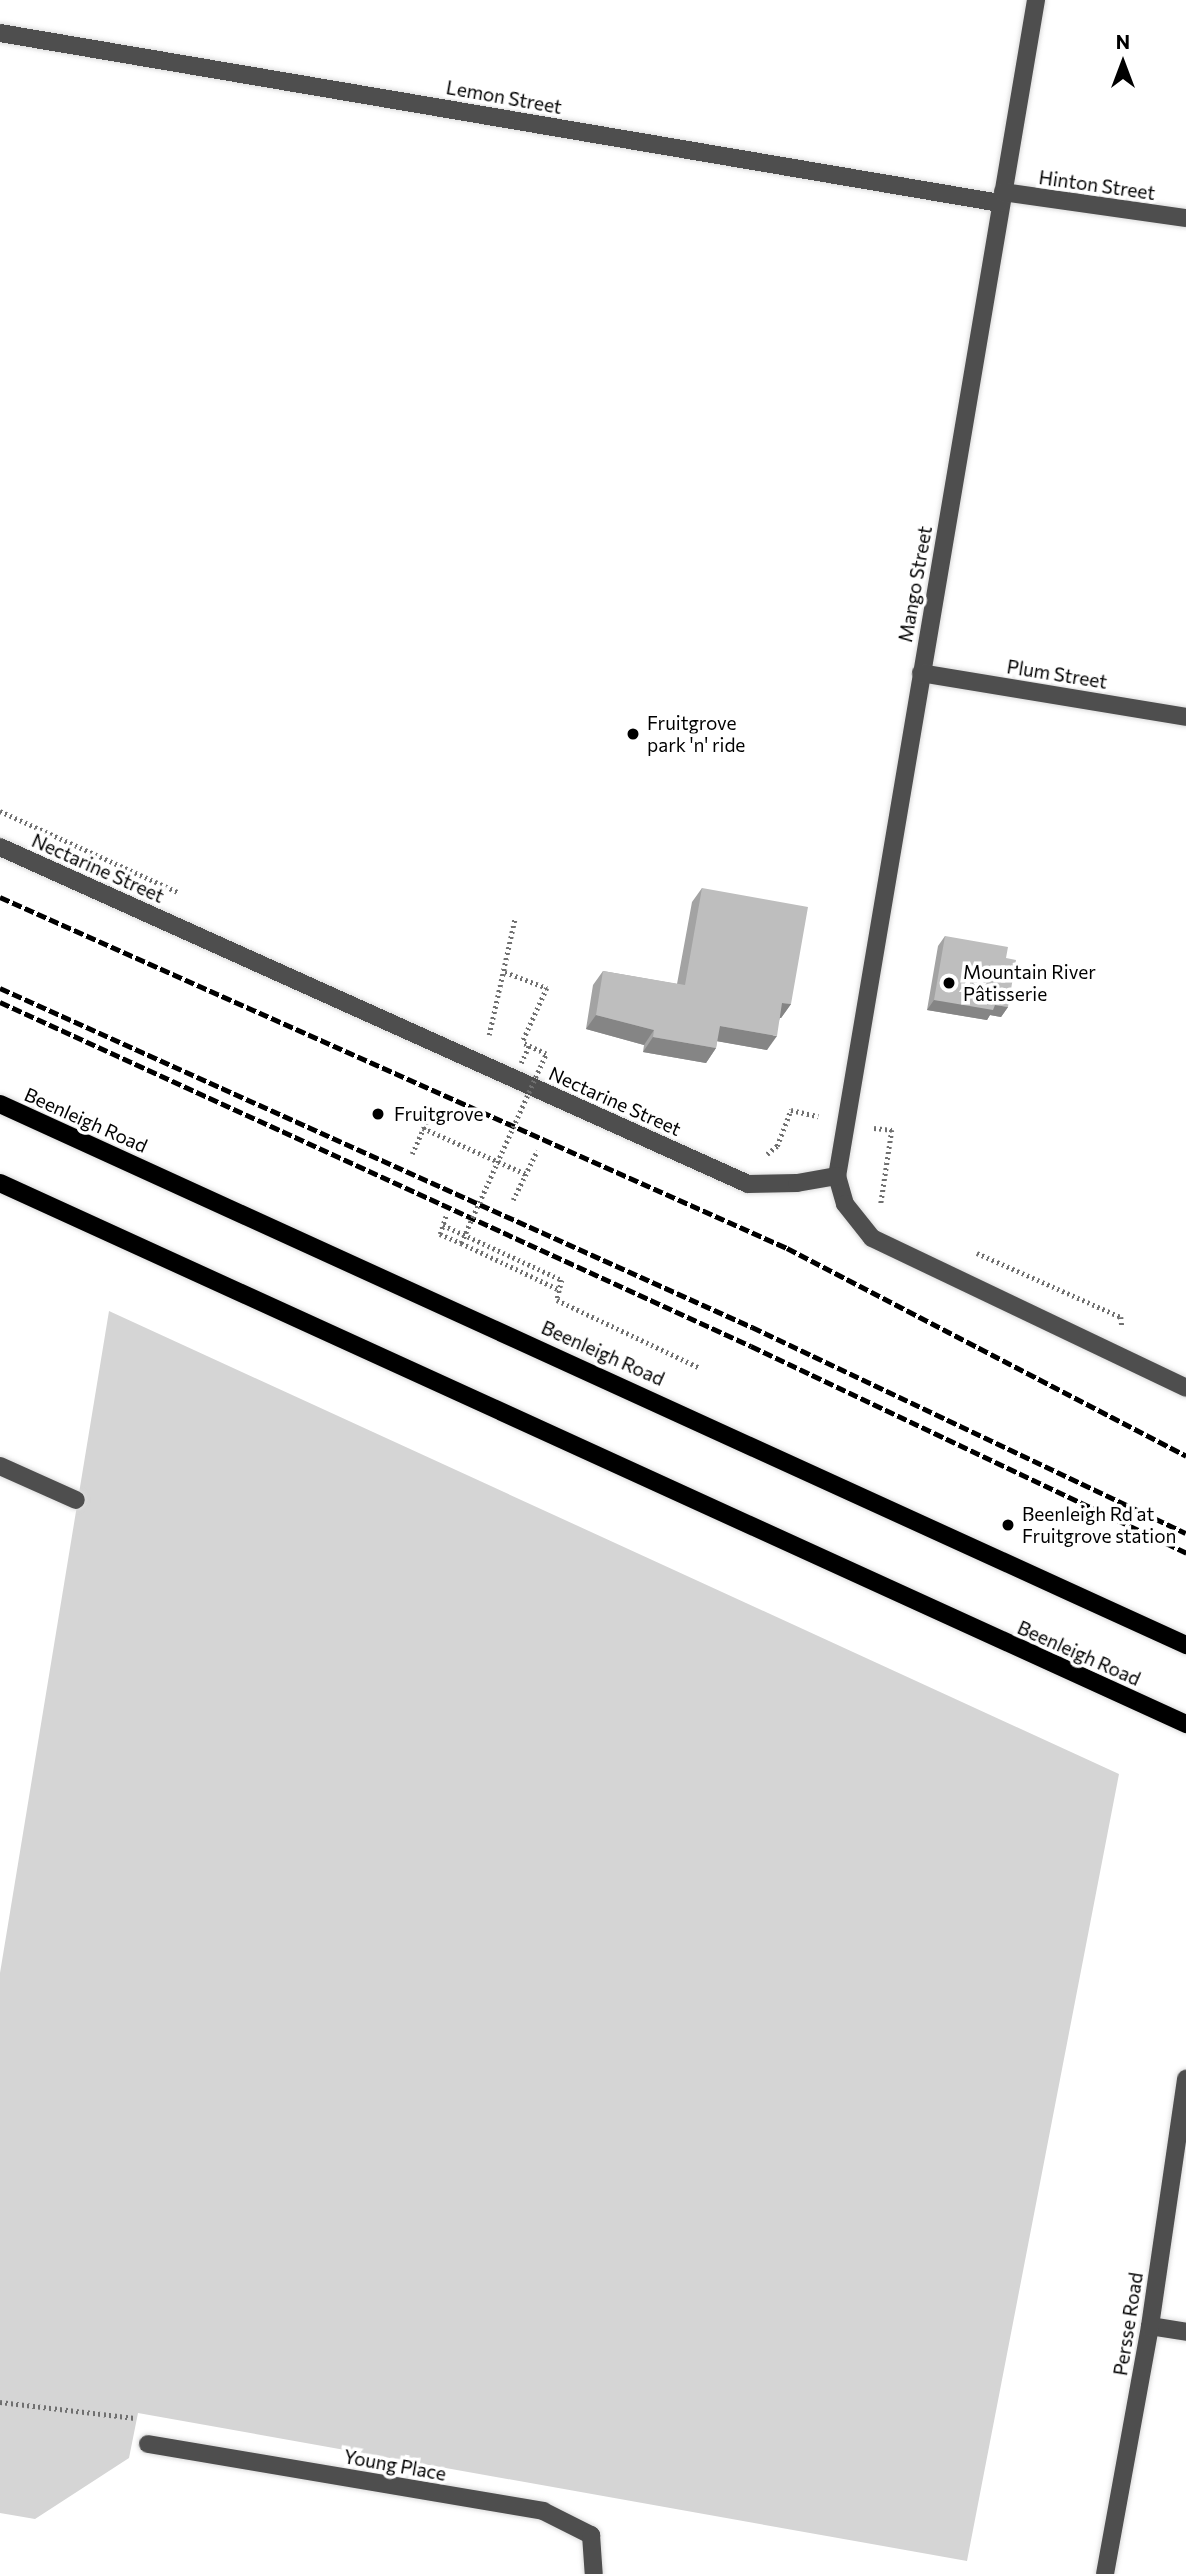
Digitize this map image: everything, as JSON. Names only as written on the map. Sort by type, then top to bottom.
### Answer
[{"type":"main road","name":"Beenleigh Road","points":[[0,1104],[1186,1645]]},
{"type":"main road","name":"Beenleigh Road","points":[[0,1183],[1186,1724]]},
{"type":"street","name":"Mango Street","points":[[838,1176],[1036,0]]},
{"type":"street","name":"Lemon Street","points":[[0,33],[1001,197]]},
{"type":"street","name":"Hinton Street","points":[[1001,197],[1186,218]]},
{"type":"street","name":"Plum Street","points":[[921,673],[1186,717]]},
{"type":"street","name":"Nectarine Street","points":[[0,847],[748,1184],[797,1183],[838,1176]]},
{"type":"street","points":[[838,1176],[845,1204],[872,1238],[1186,1388]]},
{"type":"street","points":[[0,1466],[76,1500]]},
{"type":"street","name":"Persse Road","points":[[1105,2574],[1150,2326],[1186,2079]]},
{"type":"street","points":[[1150,2326],[1186,2332]]},
{"type":"street","name":"Young Place","points":[[148,2444],[543,2511],[591,2535],[594,2574]]},
{"type":"path","points":[[0,811],[187,896]]},
{"type":"path","points":[[492,1043],[487,1032],[505,972],[515,918]]},
{"type":"path","points":[[461,1243],[546,1054],[522,1043],[547,988],[505,972]]},
{"type":"path","points":[[477,1028],[500,1038]]},
{"type":"path","points":[[513,1044],[551,1061]]},
{"type":"path","points":[[509,1059],[521,1063],[528,1046]]},
{"type":"path","points":[[411,1154],[433,1107]]},
{"type":"path","points":[[754,1154],[767,1154],[777,1146],[791,1110],[892,1130],[881,1196],[884,1211]]},
{"type":"path","points":[[423,1128],[526,1174]]},
{"type":"path","points":[[513,1200],[537,1151]]},
{"type":"path","points":[[446,1214],[440,1234],[560,1290]]},
{"type":"path","points":[[443,1225],[562,1280],[556,1300],[701,1368]]},
{"type":"path","points":[[971,1250],[1121,1317],[1127,1361]]},
{"type":"path","points":[[0,2402],[139,2418],[148,2444]]},
{"type":"shaded area","points":[[109,1311],[1119,1774],[967,2561],[138,2413],[129,2458],[35,2519],[0,2513],[0,1973]]},
{"type":"building","points":[[702,888],[808,907],[791,1004],[782,1003],[777,1036],[720,1026],[716,1048],[653,1037],[654,1030],[596,1015],[603,971],[685,985]]},
{"type":"building","points":[[945,936],[1008,947],[1006,958],[1016,960],[1008,1007],[995,1005],[993,1010],[934,1000]]},
{"type":"railway","points":[[0,897],[787,1248],[1186,1456]]},
{"type":"railway","points":[[0,988],[752,1327],[1186,1533]]},
{"type":"railway","points":[[0,1002],[751,1346],[1186,1553]]},
{"type":"place","name":"Fruitgrove park 'n' ride","points":[[633,734]]},
{"type":"place","name":"Mountain River Pâtisserie","points":[[949,983]]},
{"type":"place","name":"Fruitgrove","points":[[378,1114]]},
{"type":"place","name":"Beenleigh Rd at Fruitgrove station","points":[[1008,1525]]}]
